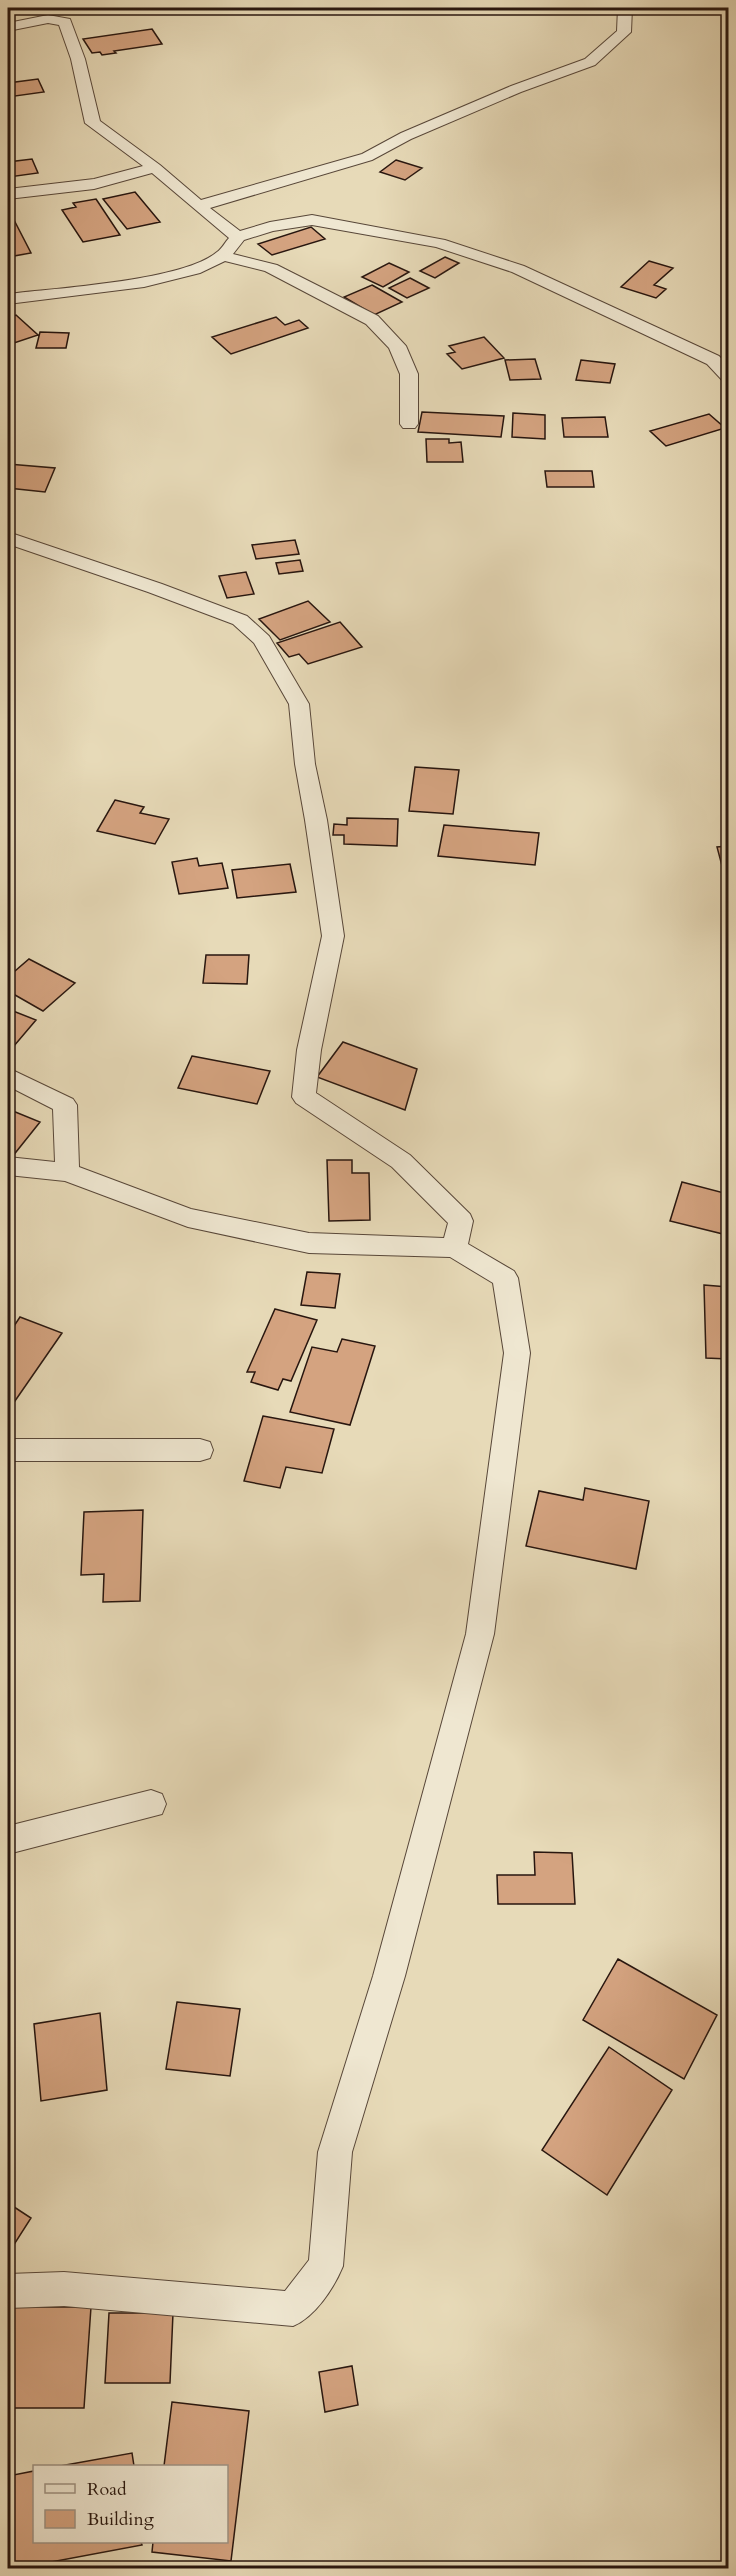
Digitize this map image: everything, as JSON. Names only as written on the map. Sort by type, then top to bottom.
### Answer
[{"type":"street","points":[[198,206],[367,157],[406,136],[494,98],[590,62],[624,32],[625,8]]},
{"type":"street","points":[[8,27],[48,19],[65,22],[78,59],[93,123],[155,168],[238,237]]},
{"type":"street","points":[[8,194],[94,184],[155,168]]},
{"type":"street","points":[[8,299],[144,282],[194,270],[222,256],[238,237],[270,227],[312,220],[439,243],[529,274],[713,360],[729,376]]},
{"type":"street","points":[[222,256],[271,268],[372,320],[397,346],[409,374],[409,424]]},
{"type":"street","points":[[8,538],[145,584],[240,620],[262,640],[299,704],[305,764],[316,820],[333,936],[309,1050],[304,1097],[401,1161],[461,1221],[454,1248]]},
{"type":"street","points":[[8,1076],[65,1105],[67,1172]]},
{"type":"street","points":[[8,1166],[67,1172],[188,1218],[298,1241],[454,1248],[505,1278],[517,1353],[480,1634],[388,1976],[335,2152],[326,2266],[293,2309],[64,2289],[8,2291]]},
{"type":"street","points":[[8,1450],[200,1450]]},
{"type":"street","points":[[8,1840],[150,1804]]},
{"type":"building","points":[[152,29],[162,44],[114,51],[116,53],[102,55],[100,52],[92,53],[83,39]]},
{"type":"building","points":[[38,79],[44,92],[8,97],[8,83]]},
{"type":"building","points":[[32,159],[38,173],[9,177],[8,162]]},
{"type":"building","points":[[396,160],[422,168],[405,180],[380,172]]},
{"type":"building","points":[[135,192],[160,222],[127,229],[103,199]]},
{"type":"building","points":[[96,199],[120,235],[83,242],[62,210],[76,207],[73,203]]},
{"type":"building","points":[[13,218],[31,253],[8,257],[8,219]]},
{"type":"building","points":[[311,227],[325,239],[272,255],[258,244]]},
{"type":"building","points":[[445,257],[459,263],[435,278],[420,271]]},
{"type":"building","points":[[649,261],[673,268],[654,285],[666,289],[656,298],[621,287]]},
{"type":"building","points":[[389,263],[409,272],[383,287],[362,277]]},
{"type":"building","points":[[410,278],[429,288],[407,298],[389,288]]},
{"type":"building","points":[[372,285],[402,302],[374,315],[344,297]]},
{"type":"building","points":[[16,315],[38,335],[8,345],[8,318]]},
{"type":"building","points":[[276,317],[285,325],[299,320],[308,328],[231,354],[212,337]]},
{"type":"building","points":[[40,332],[69,333],[66,348],[36,348]]},
{"type":"building","points":[[484,337],[504,358],[462,369],[447,354],[455,352],[449,346]]},
{"type":"building","points":[[535,359],[541,379],[510,380],[505,360]]},
{"type":"building","points":[[581,360],[615,364],[610,383],[576,380]]},
{"type":"building","points":[[422,412],[504,416],[501,437],[418,432]]},
{"type":"building","points":[[513,413],[545,415],[545,439],[512,437]]},
{"type":"building","points":[[709,414],[725,428],[666,446],[650,431]]},
{"type":"building","points":[[605,417],[608,437],[564,437],[562,418]]},
{"type":"building","points":[[426,439],[449,439],[449,443],[461,442],[463,462],[427,462]]},
{"type":"building","points":[[8,464],[55,468],[45,492],[8,488]]},
{"type":"building","points":[[545,471],[592,471],[594,487],[547,487]]},
{"type":"building","points":[[295,540],[299,554],[256,559],[252,545]]},
{"type":"building","points":[[300,560],[303,571],[279,574],[276,563]]},
{"type":"building","points":[[724,569],[728,569],[728,596],[725,596]]},
{"type":"building","points":[[246,572],[254,594],[227,598],[219,576]]},
{"type":"building","points":[[308,601],[330,622],[280,640],[259,619]]},
{"type":"building","points":[[340,622],[362,647],[308,664],[299,654],[289,657],[277,643]]},
{"type":"building","points":[[415,767],[459,770],[453,814],[409,811]]},
{"type":"building","points":[[115,800],[144,807],[140,813],[169,819],[155,844],[97,831]]},
{"type":"building","points":[[347,818],[398,819],[397,846],[344,844],[344,835],[333,835],[334,824],[347,825]]},
{"type":"building","points":[[444,825],[539,833],[535,865],[438,856]]},
{"type":"building","points":[[728,846],[728,880],[726,881],[717,847]]},
{"type":"building","points":[[197,858],[199,866],[222,863],[228,888],[179,894],[172,862]]},
{"type":"building","points":[[290,864],[296,892],[237,898],[232,870]]},
{"type":"building","points":[[206,955],[249,955],[247,984],[203,983]]},
{"type":"building","points":[[29,959],[75,983],[43,1011],[8,991],[8,977]]},
{"type":"building","points":[[8,1009],[36,1020],[8,1053]]},
{"type":"building","points":[[343,1042],[417,1069],[405,1110],[317,1077]]},
{"type":"building","points":[[192,1056],[270,1071],[257,1104],[178,1088]]},
{"type":"building","points":[[8,1109],[40,1122],[8,1162]]},
{"type":"building","points":[[327,1160],[352,1160],[352,1173],[369,1173],[370,1220],[329,1221]]},
{"type":"building","points":[[682,1182],[728,1194],[728,1216],[723,1234],[670,1221]]},
{"type":"building","points":[[307,1272],[340,1274],[335,1308],[301,1305]]},
{"type":"building","points":[[704,1285],[728,1287],[728,1359],[706,1358]]},
{"type":"building","points":[[275,1309],[317,1320],[291,1381],[283,1379],[278,1390],[251,1382],[255,1372],[247,1372]]},
{"type":"building","points":[[20,1317],[62,1333],[8,1411],[8,1335]]},
{"type":"building","points":[[342,1339],[375,1346],[350,1425],[290,1412],[312,1347],[337,1352]]},
{"type":"building","points":[[263,1416],[334,1429],[322,1473],[286,1467],[280,1488],[244,1481]]},
{"type":"building","points":[[585,1488],[649,1501],[636,1569],[526,1546],[539,1491],[583,1500]]},
{"type":"building","points":[[143,1510],[140,1601],[103,1602],[104,1574],[81,1575],[84,1512]]},
{"type":"building","points":[[534,1852],[572,1853],[575,1904],[498,1904],[497,1875],[535,1875]]},
{"type":"building","points":[[618,1959],[717,2015],[684,2079],[583,2020]]},
{"type":"building","points":[[177,2002],[240,2009],[230,2076],[166,2069]]},
{"type":"building","points":[[100,2013],[107,2090],[41,2101],[34,2024]]},
{"type":"building","points":[[609,2047],[672,2090],[607,2195],[542,2150]]},
{"type":"building","points":[[8,2203],[31,2218],[8,2254]]},
{"type":"building","points":[[10,2307],[91,2307],[84,2408],[8,2408]]},
{"type":"building","points":[[109,2313],[173,2313],[170,2383],[105,2383]]},
{"type":"building","points":[[352,2366],[358,2405],[325,2412],[319,2372]]},
{"type":"building","points":[[172,2402],[249,2411],[231,2561],[152,2552],[153,2543],[228,2543],[228,2465],[164,2465]]},
{"type":"building","points":[[132,2453],[134,2465],[66,2465]]},
{"type":"building","points":[[33,2471],[33,2543],[141,2543],[142,2545],[19,2568],[8,2568],[8,2476]]}]
